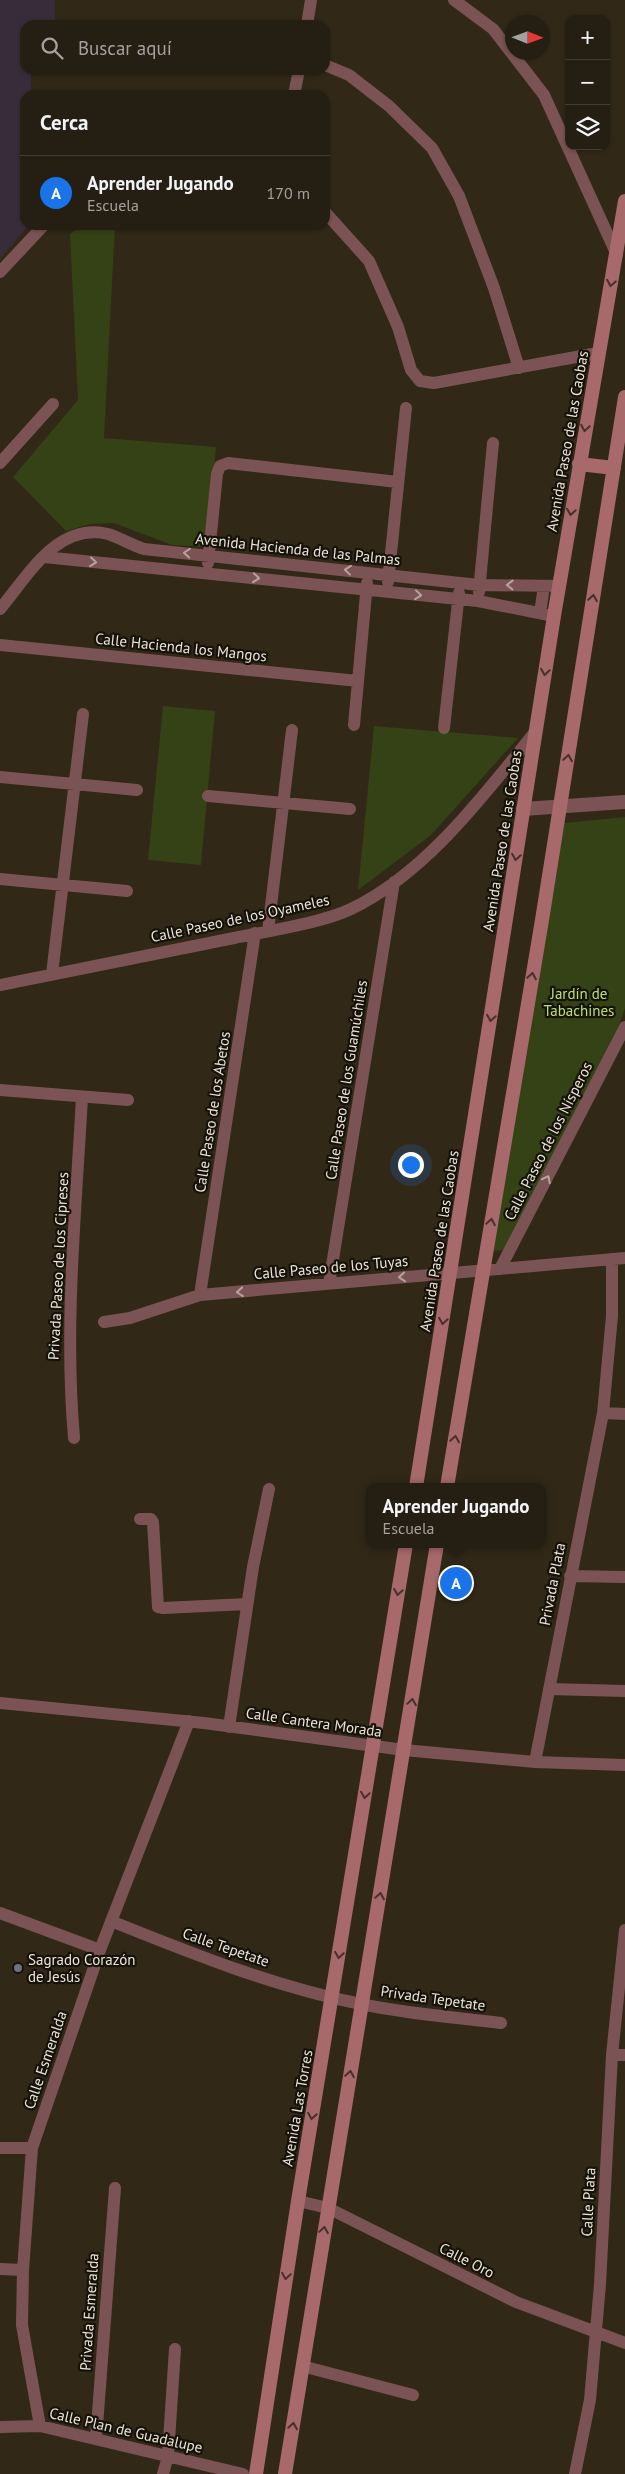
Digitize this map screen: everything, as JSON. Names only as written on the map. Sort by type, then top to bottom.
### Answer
[{"type":"main road","name":"Avenida Paseo de las Caobas","points":[[417,1483],[535,732],[547,614],[559,586],[625,201]]},
{"type":"main road","points":[[448,1483],[560,807],[625,397]]},
{"type":"main road","points":[[579,464],[614,468]]},
{"type":"main road","points":[[373,1747],[405,1548]]},
{"type":"main road","points":[[285,2474],[436,1548]]},
{"type":"main road","name":"Avenida Las Torres","points":[[256,2474],[298,2201],[373,1747]]},
{"type":"street","points":[[308,20],[311,0]]},
{"type":"street","points":[[454,0],[493,29],[544,95],[617,255]]},
{"type":"street","points":[[330,67],[349,75],[389,106],[432,148],[460,196],[494,288],[520,368]]},
{"type":"street","points":[[295,90],[298,75]]},
{"type":"street","points":[[330,218],[369,261],[398,327],[412,370],[420,381],[434,383],[598,353]]},
{"type":"street","points":[[0,272],[39,230]]},
{"type":"street","points":[[0,462],[53,404]]},
{"type":"street","points":[[387,592],[406,408]]},
{"type":"street","points":[[478,601],[493,443]]},
{"type":"street","points":[[207,573],[216,474],[220,466],[228,464],[398,482]]},
{"type":"street","name":"Avenida Hacienda de las Palmas","points":[[0,609],[44,557],[62,540],[76,534],[91,532],[107,534],[144,549],[479,585],[559,586]]},
{"type":"street","points":[[44,557],[478,601],[547,614],[544,586]]},
{"type":"street","points":[[354,724],[368,573]]},
{"type":"street","points":[[444,728],[460,583]]},
{"type":"street","name":"Calle Hacienda los Mangos","points":[[0,646],[358,681]]},
{"type":"street","points":[[52,974],[82,714]]},
{"type":"street","points":[[268,931],[292,730]]},
{"type":"street","name":"Calle Paseo de los Oyameles","points":[[0,985],[268,931],[350,910],[394,882],[440,843],[471,812],[535,732]]},
{"type":"street","points":[[0,777],[137,790]]},
{"type":"street","points":[[208,796],[350,809]]},
{"type":"street","points":[[523,809],[625,802]]},
{"type":"street","points":[[0,879],[127,891]]},
{"type":"street","name":"Calle Paseo de los Guamúchiles","points":[[329,1284],[394,882]]},
{"type":"street","name":"Calle Paseo de los Abetos","points":[[200,1295],[255,933]]},
{"type":"street","name":"Calle Paseo de los Nísperos","points":[[500,1269],[625,1027]]},
{"type":"street","points":[[0,1090],[128,1100]]},
{"type":"street","name":"Privada Paseo de los Cipreses","points":[[74,1438],[69,1382],[70,1332],[82,1097]]},
{"type":"street","name":"Calle Paseo de los Tuyas","points":[[104,1322],[130,1318],[200,1295],[619,1259]]},
{"type":"street","name":"Privada Plata","points":[[535,1762],[603,1413],[619,1259]]},
{"type":"street","points":[[603,1413],[625,1414]]},
{"type":"street","points":[[229,1726],[247,1604],[269,1489]]},
{"type":"street","points":[[140,1519],[150,1519],[153,1522],[158,1606],[164,1608],[247,1604]]},
{"type":"street","points":[[570,1576],[625,1577]]},
{"type":"street","points":[[549,1688],[625,1691]]},
{"type":"street","name":"Calle Cantera Morada","points":[[0,1703],[229,1726],[373,1747],[535,1762],[625,1765]]},
{"type":"street","name":"Calle Esmeralda","points":[[40,2426],[23,2337],[23,2270],[32,2148],[100,1950],[189,1722]]},
{"type":"street","points":[[0,1913],[100,1950]]},
{"type":"street","name":"Calle Tepetate","points":[[111,1921],[220,1965],[361,2004]]},
{"type":"street","name":"Calle Plata","points":[[575,2474],[590,2400],[619,2055],[625,1930]]},
{"type":"street","name":"Privada Tepetate","points":[[361,2004],[501,2023]]},
{"type":"street","points":[[0,2148],[32,2148]]},
{"type":"street","name":"Privada Esmeralda","points":[[96,2439],[115,2188]]},
{"type":"street","name":"Calle Oro","points":[[298,2201],[328,2208],[516,2302],[596,2334],[625,2343]]},
{"type":"street","points":[[0,2269],[23,2270]]},
{"type":"street","points":[[164,2474],[168,2456],[175,2349]]},
{"type":"street","points":[[302,2366],[413,2394]]},
{"type":"street","name":"Calle Plan de Guadalupe","points":[[0,2426],[40,2426],[243,2474]]},
{"type":"shaded area","points":[[0,0],[55,0],[55,20],[20,20],[20,75],[31,75],[31,90],[20,90],[20,230],[25,230],[0,259]]},
{"type":"green space","points":[[76,230],[115,230],[104,438],[216,447],[207,547],[172,545],[114,523],[90,524],[66,531],[13,477],[78,400],[70,234]]},
{"type":"green space","points":[[163,706],[215,711],[201,865],[148,860]]},
{"type":"green space","points":[[374,726],[518,738],[431,835],[358,890]]},
{"type":"green space","name":"Jardín de Tabachines","points":[[625,817],[625,1008],[620,1023],[505,1250],[491,1251],[564,823]]},
{"type":"place","name":"Aprender Jugando","points":[[456,1583]]},
{"type":"place","name":"Sagrado Corazón de Jesús","points":[[18,1968]]}]
